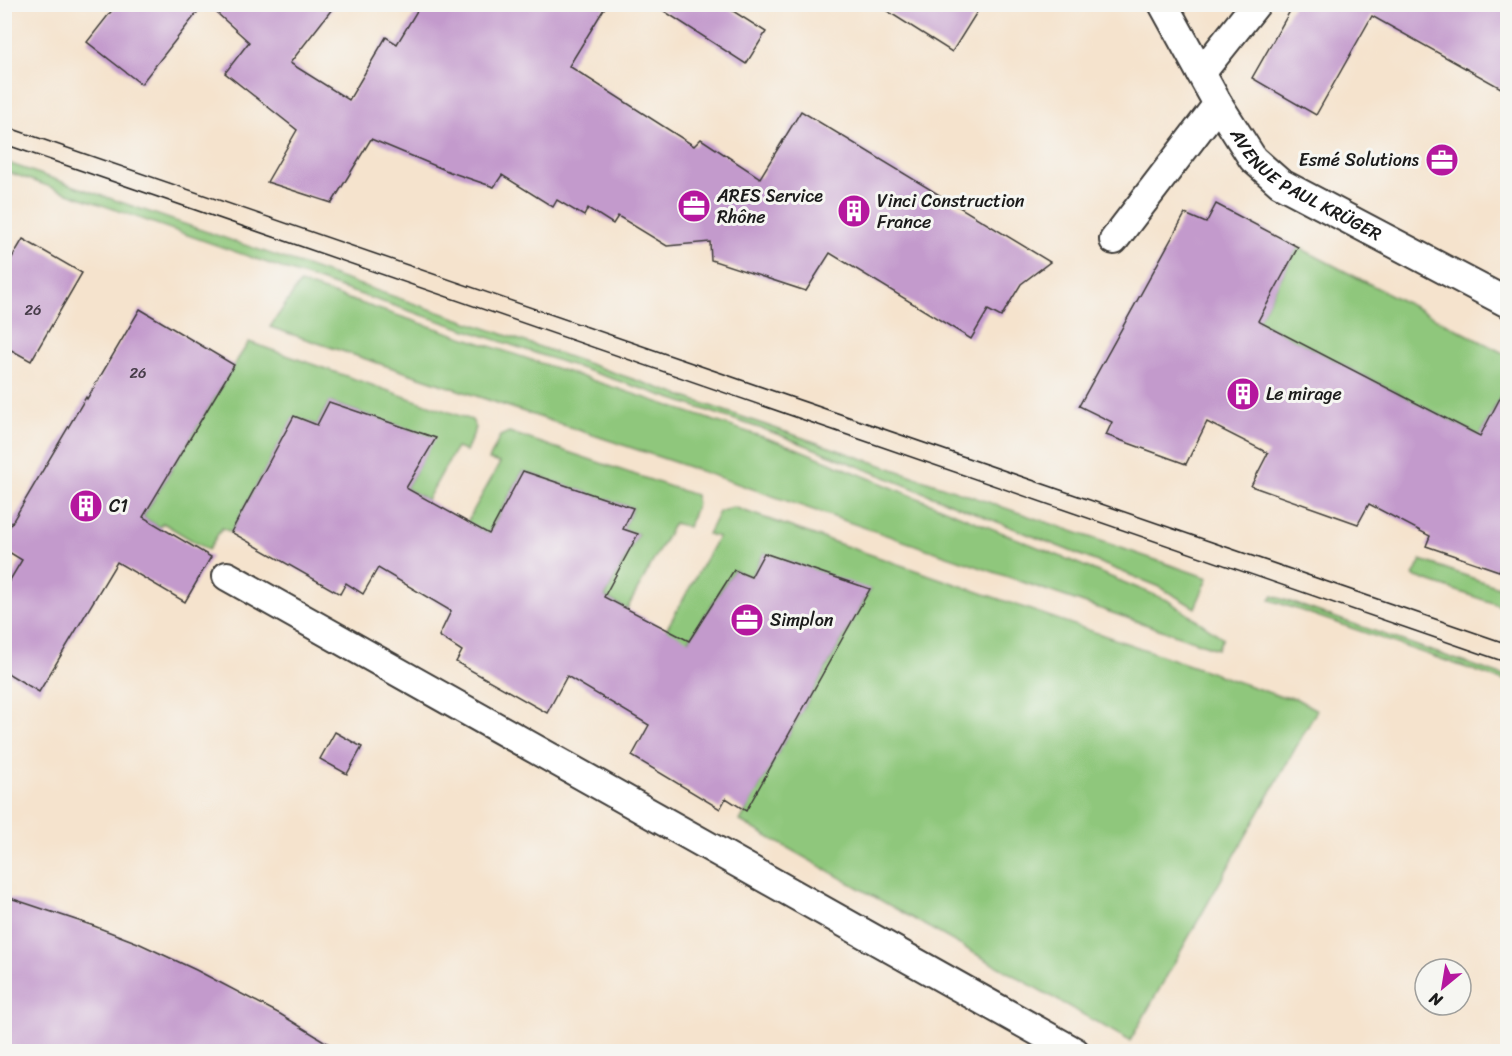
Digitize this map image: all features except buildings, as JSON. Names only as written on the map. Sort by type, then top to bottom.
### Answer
[{"type":"street","name":"AVENUE PAUL KRÜGER","points":[[1163,4],[1218,104],[1253,159],[1280,183],[1508,303]]},
{"type":"street","points":[[1201,73],[1256,4]]},
{"type":"street","points":[[1114,240],[1218,104]]},
{"type":"street","points":[[227,576],[1075,1052]]},
{"type":"green space","points":[[5,162],[1208,578],[1195,608],[1160,587],[780,435],[293,272],[5,171]]},
{"type":"green space","points":[[1298,247],[1507,355],[1507,383],[1480,436],[1258,321]]},
{"type":"green space","points":[[300,283],[793,447],[1167,600],[1223,638],[1217,649],[677,463],[270,327]]},
{"type":"green space","points":[[249,342],[472,420],[476,428],[466,451],[456,448],[427,500],[406,488],[435,438],[329,402],[317,425],[294,417],[231,532],[222,528],[208,550],[163,523],[159,527],[143,517]]},
{"type":"green space","points":[[509,432],[695,495],[697,504],[688,527],[674,523],[627,609],[605,597],[638,534],[623,529],[633,508],[523,471],[488,534],[467,522],[500,463],[489,460],[500,436]]},
{"type":"green space","points":[[733,507],[1279,696],[1295,698],[1317,710],[1130,1041],[740,821],[870,590],[764,553],[751,577],[734,570],[688,642],[666,630],[718,537],[708,534],[719,512]]},
{"type":"green space","points":[[1507,556],[1507,608],[1413,576],[1421,560],[1498,587],[1505,573],[1499,571]]},
{"type":"green space","points":[[1273,596],[1507,677],[1507,682],[1270,600]]},
{"type":"tram line","points":[[4,126],[1508,644]]},
{"type":"tram line","points":[[4,144],[1508,663]]},
{"type":"place","name":"Esmé Solutions","points":[[1442,160]]},
{"type":"place","name":"ARES Service Rhône","points":[[694,206]]},
{"type":"place","name":"Vinci Construction France","points":[[854,211]]},
{"type":"place","name":"Le mirage","points":[[1243,394]]},
{"type":"place","name":"C1","points":[[86,506]]},
{"type":"place","name":"Simplon","points":[[747,620]]}]
